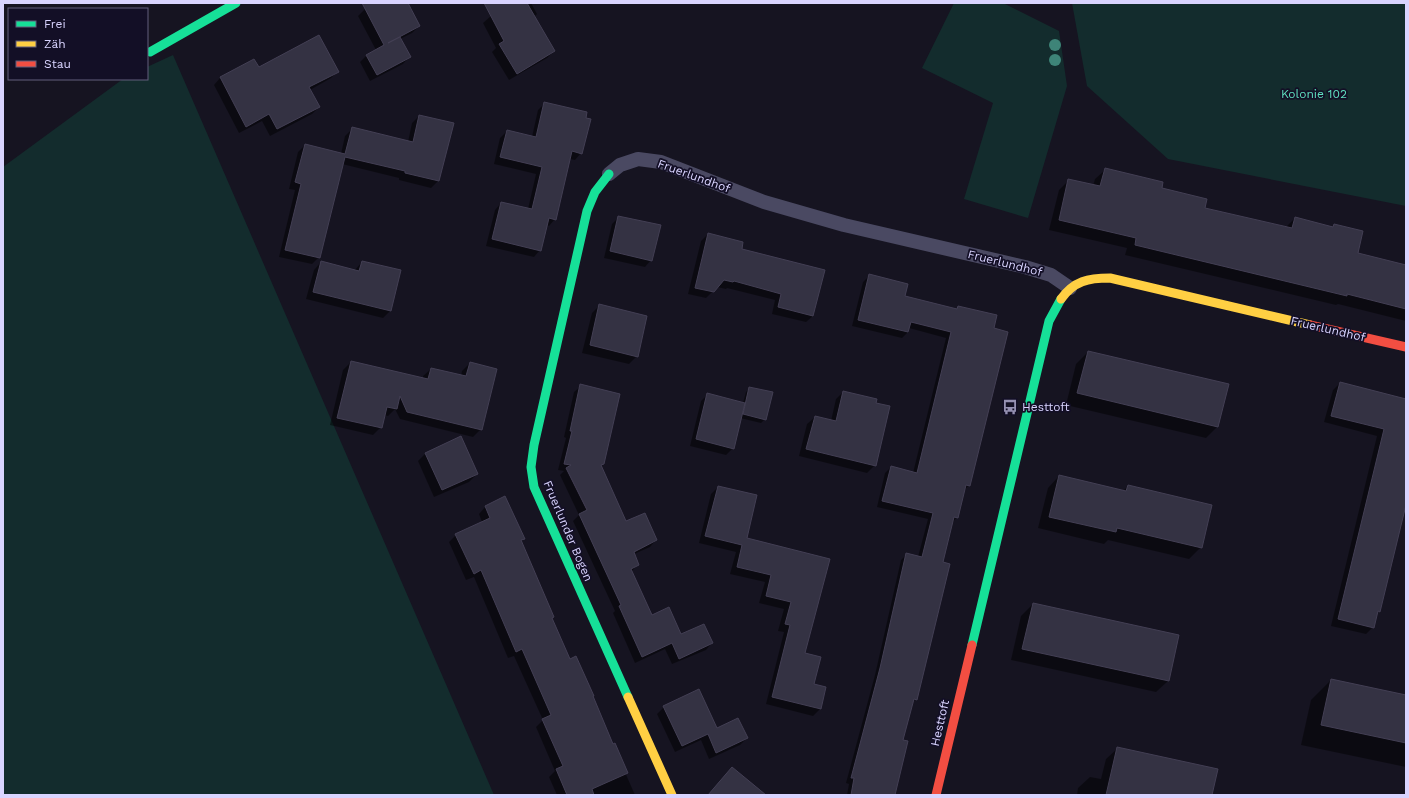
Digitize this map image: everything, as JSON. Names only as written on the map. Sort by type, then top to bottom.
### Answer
[{"type":"street","points":[[150,52],[236,3]]},
{"type":"street","name":"Fruerlunder Bogen","points":[[609,174],[595,192],[586,211],[534,445],[531,467],[534,487],[672,795]]},
{"type":"street","name":"Fruerlundhof","points":[[1070,288],[1088,279],[1110,278],[1406,347]]},
{"type":"street","name":"Hesttoft","points":[[936,795],[1049,321],[1058,302],[1070,288]]},
{"type":"lane","name":"Fruerlundhof","points":[[609,174],[620,165],[638,159],[661,162],[764,202],[844,225],[1025,267],[1051,275],[1070,288]]},
{"type":"green space","points":[[954,3],[1003,3],[1059,31],[1067,86],[1028,218],[964,199],[993,103],[922,68]]},
{"type":"green space","name":"Kolonie 102","points":[[1072,3],[1406,3],[1406,206],[1168,159],[1087,86]]},
{"type":"green space","points":[[173,55],[494,795],[3,795],[3,167],[122,80],[148,80],[148,67]]},
{"type":"building","points":[[362,3],[408,3],[420,26],[388,43],[400,37],[411,57],[377,75],[366,55],[384,45]]},
{"type":"building","points":[[484,3],[527,3],[555,51],[517,74],[499,44],[504,41]]},
{"type":"building","points":[[319,35],[339,72],[309,87],[320,107],[277,129],[269,114],[246,127],[220,77],[254,59],[259,67]]},
{"type":"building","points":[[544,102],[587,112],[586,118],[591,119],[582,154],[572,151],[556,220],[549,218],[541,251],[492,239],[501,202],[532,209],[542,167],[500,157],[507,130],[536,137]]},
{"type":"building","points":[[419,115],[454,123],[439,181],[405,173],[405,171],[345,157],[320,258],[285,250],[301,184],[295,182],[305,144],[345,154],[352,127],[413,142]]},
{"type":"building","points":[[1105,168],[1163,182],[1162,188],[1207,199],[1205,208],[1292,228],[1295,217],[1333,227],[1334,224],[1363,231],[1358,253],[1406,265],[1406,309],[1135,245],[1136,238],[1059,220],[1068,179],[1100,186]]},
{"type":"building","points":[[618,216],[661,225],[652,261],[610,251]]},
{"type":"building","points":[[708,233],[743,242],[742,249],[825,270],[813,316],[778,307],[781,294],[734,281],[724,280],[714,292],[695,288]]},
{"type":"building","points":[[321,261],[359,271],[362,261],[401,270],[391,311],[313,292]]},
{"type":"building","points":[[869,274],[908,284],[905,296],[957,309],[958,306],[997,315],[994,328],[1008,332],[970,486],[966,485],[958,518],[954,517],[943,562],[950,564],[917,700],[914,699],[903,740],[908,741],[895,795],[851,795],[854,778],[851,778],[880,668],[906,553],[922,557],[933,513],[882,501],[891,466],[917,473],[951,332],[911,322],[908,332],[858,320]]},
{"type":"building","points":[[599,304],[647,316],[638,357],[590,345]]},
{"type":"building","points":[[1088,351],[1229,384],[1218,427],[1077,393]]},
{"type":"building","points":[[351,361],[428,379],[431,368],[466,376],[470,362],[497,369],[482,430],[407,412],[400,396],[397,409],[387,407],[382,428],[337,418]]},
{"type":"building","points":[[1340,382],[1406,399],[1406,505],[1380,612],[1378,611],[1374,628],[1338,619],[1384,429],[1331,416]]},
{"type":"building","points":[[580,384],[620,394],[604,464],[601,465],[626,521],[645,513],[657,540],[634,552],[639,565],[631,569],[652,615],[669,607],[681,634],[704,624],[713,643],[679,659],[672,643],[642,657],[619,606],[621,605],[579,514],[587,510],[566,468],[571,465],[564,464],[572,431],[570,431]]},
{"type":"building","points":[[749,387],[773,392],[766,420],[743,414]]},
{"type":"building","points":[[843,391],[877,399],[876,403],[890,406],[876,466],[806,449],[815,416],[836,421]]},
{"type":"building","points":[[707,393],[745,403],[734,449],[696,439]]},
{"type":"building","points":[[461,436],[478,474],[442,490],[425,453]]},
{"type":"building","points":[[1059,475],[1126,491],[1128,485],[1212,505],[1202,548],[1117,528],[1116,532],[1049,517]]},
{"type":"building","points":[[718,486],[757,495],[747,538],[830,559],[805,653],[821,657],[814,684],[826,687],[821,709],[772,697],[790,625],[785,624],[791,602],[766,596],[771,575],[737,567],[742,545],[705,536]]},
{"type":"building","points":[[505,496],[525,539],[521,540],[570,659],[576,656],[613,744],[615,743],[628,773],[592,789],[594,795],[567,795],[556,769],[563,766],[542,719],[551,715],[522,649],[516,652],[481,570],[474,574],[455,534],[490,518],[485,506]]},
{"type":"building","points":[[1033,603],[1179,635],[1169,681],[1022,649]]},
{"type":"building","points":[[1331,679],[1406,695],[1406,743],[1321,725]]},
{"type":"building","points":[[699,689],[717,728],[738,718],[748,738],[716,753],[708,734],[682,746],[663,706]]},
{"type":"building","points":[[1117,747],[1218,769],[1212,795],[1106,795]]},
{"type":"building","points":[[732,767],[766,795],[708,795]]},
{"type":"traffic: fast","points":[[150,52],[236,3]]},
{"type":"traffic: fast","points":[[609,174],[595,192],[587,211],[534,445],[531,467],[534,487],[628,697]]},
{"type":"traffic: fast","points":[[972,645],[1049,321],[1061,299]]},
{"type":"traffic: slow","points":[[1061,299],[1076,284],[1088,280],[1110,278],[1310,325]]},
{"type":"traffic: slow","points":[[628,697],[672,795]]},
{"type":"traffic: jam","points":[[1310,325],[1406,347]]},
{"type":"traffic: jam","points":[[936,795],[972,645]]},
{"type":"place","name":"Hesttoft","points":[[1010,407]]}]
